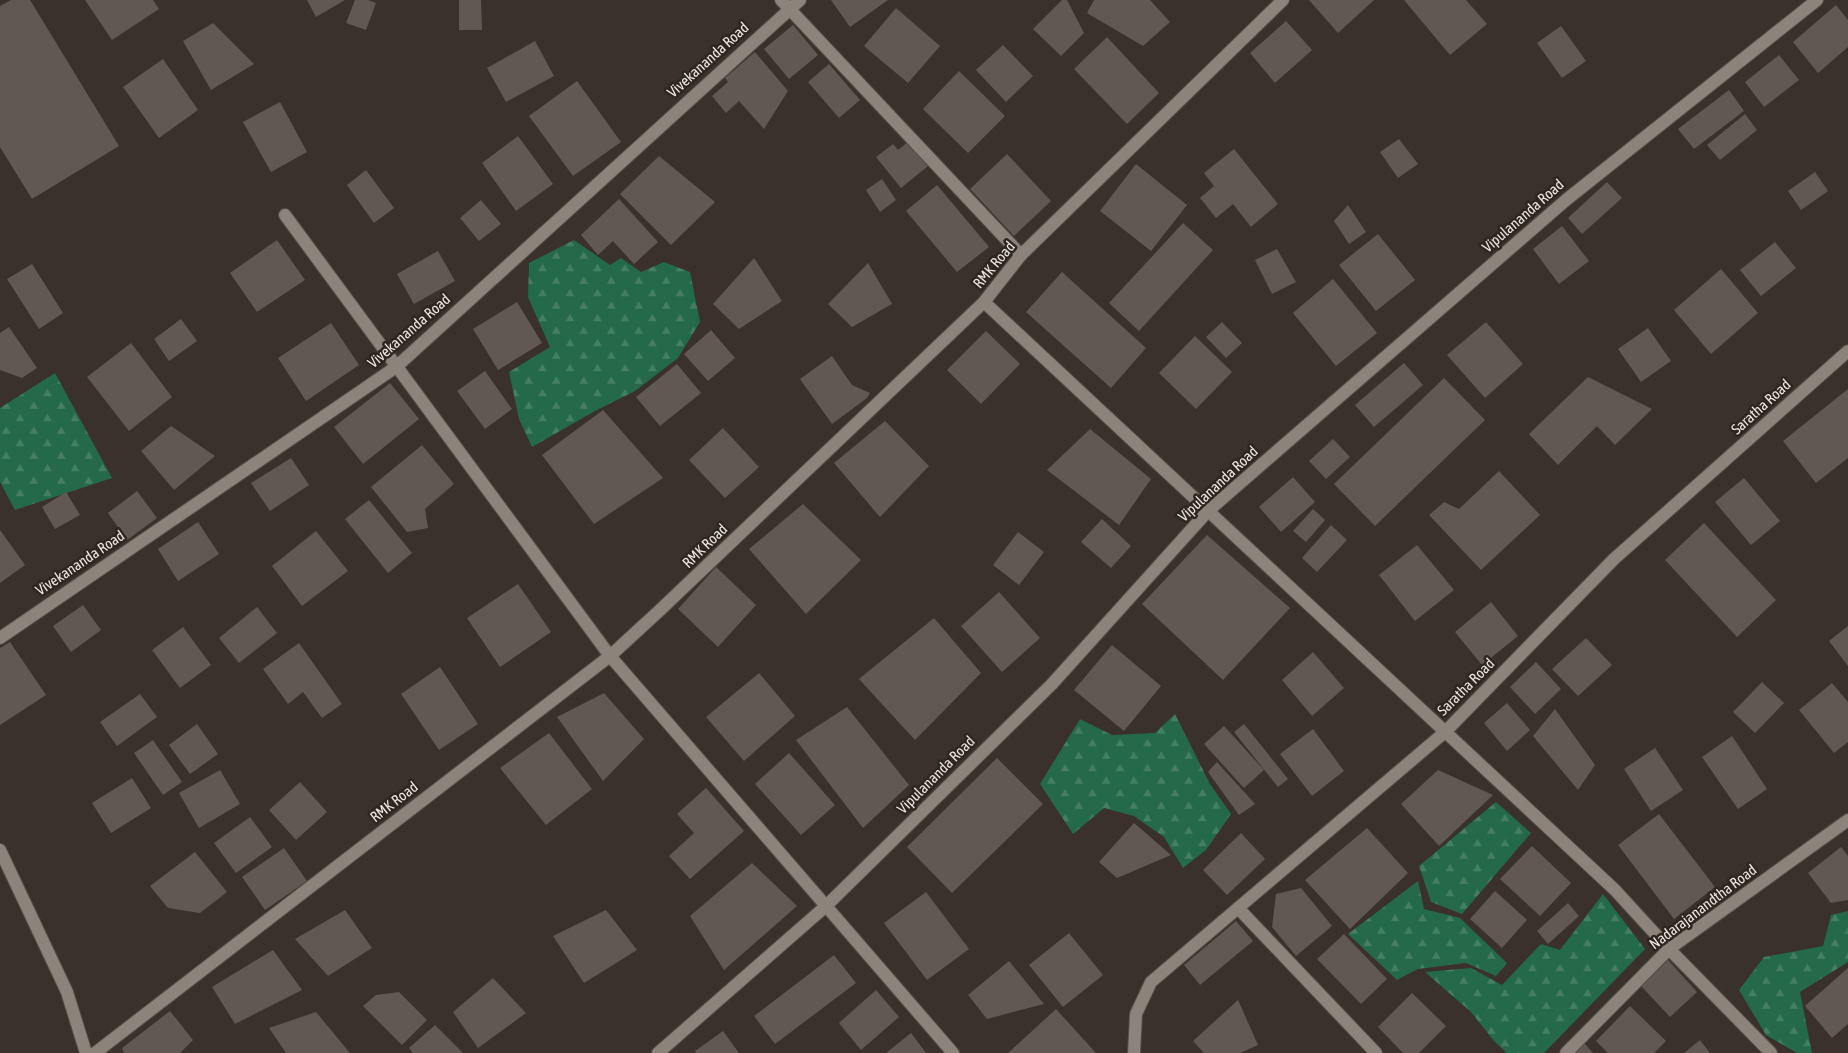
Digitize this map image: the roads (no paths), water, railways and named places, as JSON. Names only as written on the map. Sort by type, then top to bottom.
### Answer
[{"type":"street","name":"Vivekananda Road","points":[[0,638],[396,367],[785,4],[800,0]]},
{"type":"street","name":"RMK Road","points":[[94,1053],[610,656],[659,612],[984,302],[1021,255],[1283,0]]},
{"type":"street","name":"Vipulananda Road","points":[[658,1053],[826,906],[1052,684],[1208,511],[1566,200],[1817,0]]},
{"type":"street","points":[[785,4],[1021,255]]},
{"type":"street","points":[[285,215],[610,656],[953,1053]]},
{"type":"street","points":[[984,302],[1615,890],[1669,949],[1771,1053]]},
{"type":"street","name":"Saratha Road","points":[[1134,1053],[1136,1014],[1151,982],[1445,732],[1614,560],[1848,351]]},
{"type":"street","name":"Nadarajanandtha Road","points":[[1566,1053],[1669,949],[1848,820]]},
{"type":"street","points":[[0,850],[67,992],[86,1053]]},
{"type":"street","points":[[1238,908],[1376,1053]]}]
